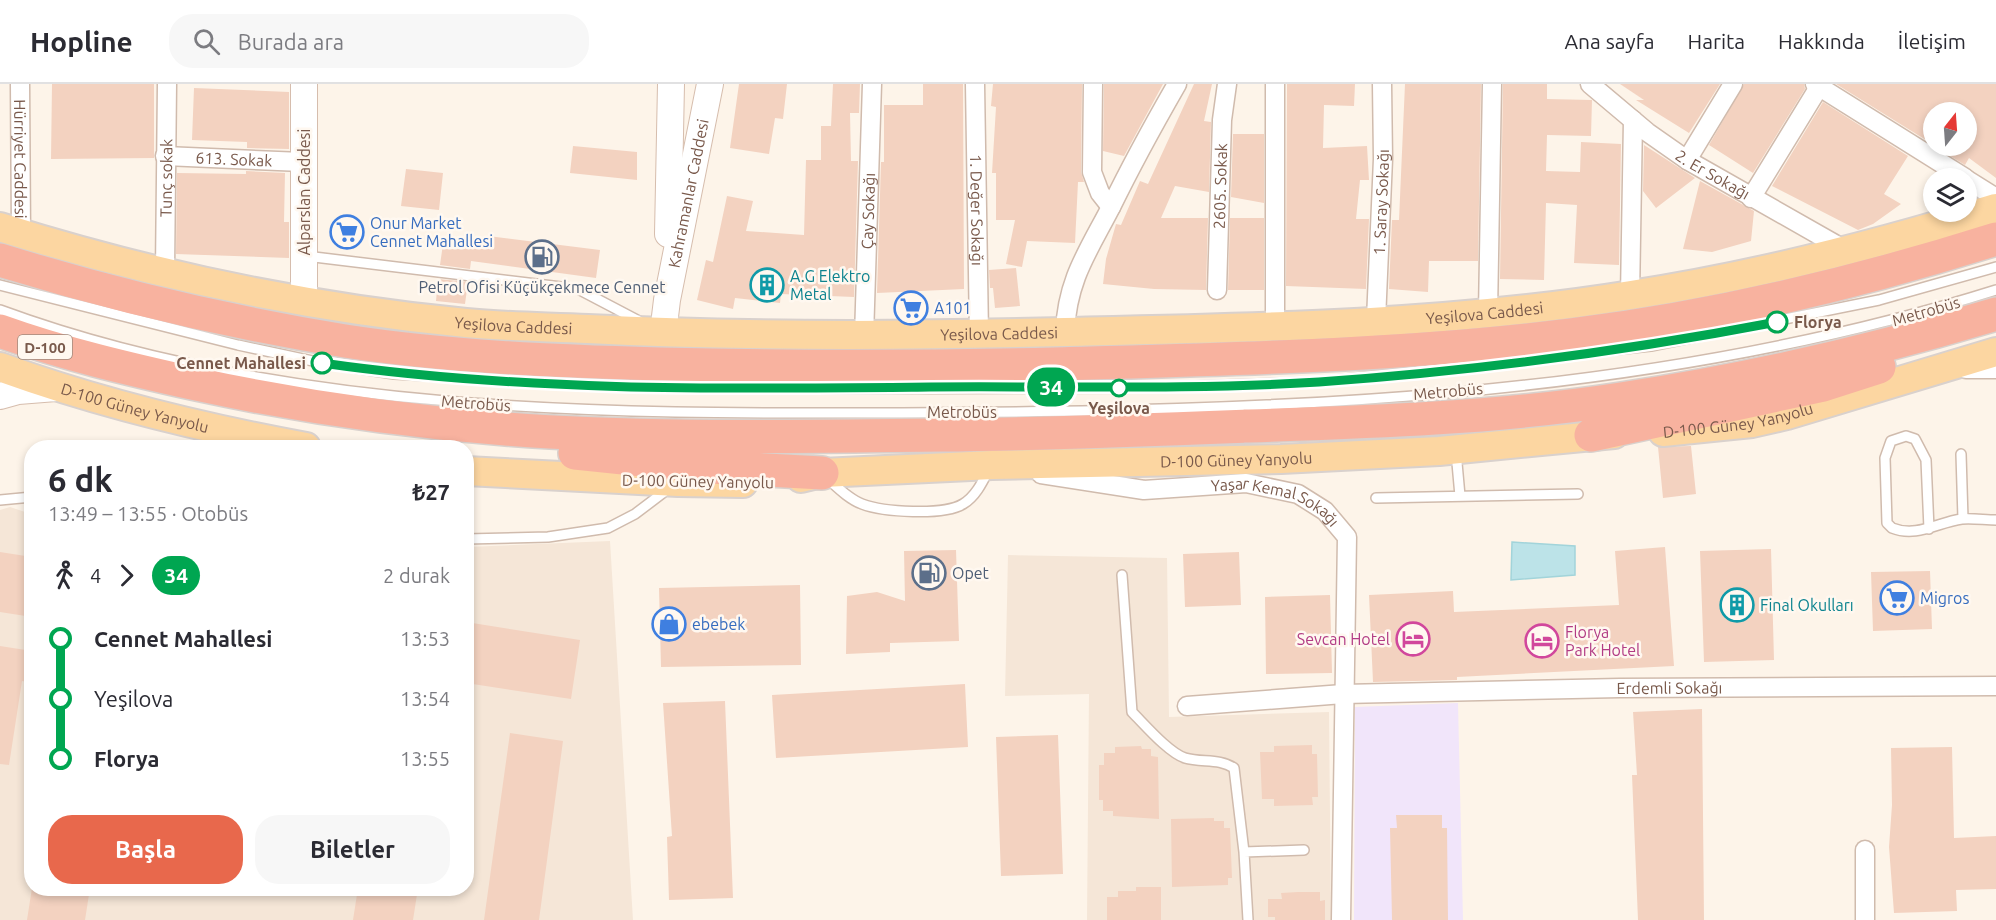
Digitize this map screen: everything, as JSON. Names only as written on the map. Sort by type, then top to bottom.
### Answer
[{"type":"highway","points":[[0,260],[148,302],[348,342],[529,361],[842,367],[1200,360],[1395,350],[1569,335],[1677,318],[1825,288],[1996,239]]},
{"type":"highway","points":[[1591,435],[1823,385],[1903,360],[1962,334],[1994,307]]},
{"type":"highway","name":"D-100","points":[[0,331],[91,360],[245,394],[336,410],[509,429],[708,436],[1003,434],[1380,422],[1553,408],[1705,385],[1897,343],[1994,307]]},
{"type":"highway","points":[[336,410],[376,425],[455,440]]},
{"type":"highway","points":[[474,443],[710,466],[822,473]]},
{"type":"main road","name":"Yeşilova Caddesi","points":[[10,230],[165,271],[304,301],[467,323],[663,333],[864,337],[1173,331],[1488,313],[1630,296],[1743,276],[1847,251],[1996,208]]},
{"type":"main road","name":"D-100 Güney Yanyolu","points":[[474,471],[678,482],[781,482],[822,473],[992,465],[1230,461],[1456,449],[1591,435],[1653,433],[1752,423],[1941,371],[1996,352]]},
{"type":"main road","name":"D-100 Güney Yanyolu","points":[[0,367],[218,433],[262,440]]},
{"type":"street","name":"Hürriyet Caddesi","points":[[10,230],[20,84]]},
{"type":"street","name":"Tunç sokak","points":[[165,271],[167,84]]},
{"type":"street","name":"Alparslan Caddesi","points":[[304,84],[302,162],[304,301]]},
{"type":"street","points":[[663,333],[667,300],[671,84]]},
{"type":"street","name":"Kahramanlar Caddesi","points":[[667,300],[710,84]]},
{"type":"street","name":"Çay Sokağı","points":[[864,337],[872,84]]},
{"type":"street","name":"1. Değer Sokağı","points":[[975,84],[979,335]]},
{"type":"street","points":[[1093,84],[1092,172],[1100,193],[1111,207]]},
{"type":"street","points":[[1065,332],[1067,300],[1075,274],[1132,163],[1177,84]]},
{"type":"street","name":"2605. Sokak","points":[[1217,290],[1222,120],[1227,84]]},
{"type":"street","points":[[1275,84],[1275,325]]},
{"type":"street","name":"1. Saray Sokağı","points":[[1376,320],[1383,159],[1382,84]]},
{"type":"street","points":[[1488,313],[1492,84]]},
{"type":"street","name":"2. Er Sokağı","points":[[1590,84],[1633,120],[1687,160],[1847,251]]},
{"type":"street","points":[[1687,160],[1733,84]]},
{"type":"street","points":[[1751,198],[1817,86],[1948,168]]},
{"type":"street","points":[[1630,296],[1633,120]]},
{"type":"street","name":"613. Sokak","points":[[165,156],[302,162]]},
{"type":"street","points":[[1977,186],[1996,198]]},
{"type":"street","points":[[1941,371],[1996,369]]},
{"type":"street","points":[[0,396],[18,391],[66,388]]},
{"type":"street","name":"Yaşar Kemal Sokağı","points":[[992,465],[1144,489],[1246,483],[1298,494],[1325,511],[1347,537],[1342,694],[1341,920]]},
{"type":"street","name":"Erdemli Sokağı","points":[[1187,706],[1342,694],[1713,687],[1996,686]]},
{"type":"street","points":[[1865,850],[1865,920]]},
{"type":"lane","points":[[303,256],[578,289],[663,333]]},
{"type":"lane","name":"Metrobüs","points":[[0,285],[238,345],[322,363],[394,374],[569,384],[763,390],[1132,388],[1318,382],[1651,346],[1879,300],[1996,267]]},
{"type":"lane","name":"Metrobüs","points":[[0,310],[31,322],[196,367],[424,400],[568,409],[742,414],[1134,410],[1267,405],[1430,393],[1594,377],[1720,357],[1874,326],[1994,307]]},
{"type":"lane","points":[[1929,529],[1926,460],[1915,439],[1901,437],[1891,441],[1885,458],[1887,523],[1899,531],[1929,529],[1963,519],[1996,520]]},
{"type":"lane","points":[[1456,449],[1460,496]]},
{"type":"lane","points":[[1961,454],[1963,519]]},
{"type":"lane","points":[[822,473],[860,504],[886,511],[948,510],[963,504],[978,490],[992,465]]},
{"type":"lane","points":[[474,539],[548,537],[608,528],[635,514],[678,482]]},
{"type":"lane","points":[[1376,498],[1578,494]]},
{"type":"lane","points":[[0,500],[24,498]]},
{"type":"lane","points":[[1122,575],[1132,712],[1178,755],[1203,761],[1224,761],[1234,768],[1244,852],[1248,920]]},
{"type":"lane","points":[[1244,852],[1304,850]]},
{"type":"shaded area","points":[[10,507],[24,512],[24,896],[474,896],[474,547],[610,541],[633,920],[0,920],[0,510]]},
{"type":"shaded area","points":[[1008,555],[1167,558],[1169,717],[1329,712],[1331,920],[1087,920],[1089,694],[1005,696]]},
{"type":"shaded area","points":[[1458,703],[1463,920],[1354,920],[1355,707]]},
{"type":"water","points":[[1512,542],[1575,546],[1575,575],[1511,580]]},
{"type":"building","points":[[52,84],[154,84],[154,158],[51,159]]},
{"type":"building","points":[[739,84],[787,84],[783,119],[775,118],[769,154],[730,148]]},
{"type":"building","points":[[833,84],[860,84],[859,113],[850,113],[851,161],[858,161],[854,297],[781,294],[780,303],[735,298],[733,309],[697,300],[706,260],[713,262],[727,196],[753,201],[746,231],[804,235],[806,160],[821,160],[821,126],[831,126]]},
{"type":"building","points":[[923,84],[963,84],[964,289],[877,293],[881,162],[884,162],[884,105],[923,105]]},
{"type":"building","points":[[993,84],[1082,84],[1081,172],[1084,182],[1078,182],[1075,243],[1027,241],[1022,267],[1006,264],[1015,220],[996,220],[996,173],[992,173],[996,107],[991,106]]},
{"type":"building","points":[[1104,84],[1163,84],[1124,156],[1103,151]]},
{"type":"building","points":[[1194,84],[1212,84],[1204,121],[1211,122],[1209,192],[1175,186],[1161,218],[1208,218],[1206,290],[1154,289],[1103,284],[1106,259],[1116,224],[1121,225],[1140,181],[1148,184]]},
{"type":"building","points":[[1287,84],[1355,84],[1354,106],[1324,105],[1323,148],[1367,146],[1369,180],[1360,180],[1356,219],[1369,219],[1366,289],[1286,286]]},
{"type":"building","points":[[1405,84],[1481,84],[1478,261],[1429,261],[1428,292],[1389,289],[1392,220],[1399,220]]},
{"type":"building","points":[[1503,84],[1547,84],[1547,99],[1592,100],[1591,136],[1547,135],[1546,171],[1580,172],[1581,142],[1621,144],[1619,265],[1574,263],[1577,205],[1546,203],[1544,280],[1500,279]]},
{"type":"building","points":[[1620,84],[1720,84],[1689,133],[1636,100],[1644,100]]},
{"type":"building","points":[[1744,84],[1804,84],[1805,89],[1753,173],[1709,145]]},
{"type":"building","points":[[1836,84],[1996,84],[1996,178],[1969,158],[1965,165],[1950,156],[1977,156],[1977,102],[1923,102],[1923,138]]},
{"type":"building","points":[[194,88],[289,92],[289,149],[247,148],[247,142],[192,140]]},
{"type":"building","points":[[1823,102],[1908,156],[1884,194],[1901,204],[1873,224],[1858,230],[1772,186]]},
{"type":"building","points":[[1233,134],[1264,134],[1264,203],[1231,197]]},
{"type":"building","points":[[1644,145],[1695,178],[1656,208],[1643,191]]},
{"type":"building","points":[[573,146],[637,152],[637,180],[570,173]]},
{"type":"building","points":[[406,169],[443,173],[439,210],[401,206]]},
{"type":"building","points":[[246,171],[285,173],[284,222],[289,222],[289,258],[176,254],[177,173],[246,174]]},
{"type":"building","points":[[1700,181],[1754,211],[1751,241],[1712,252],[1683,249]]},
{"type":"building","points":[[1230,218],[1264,218],[1264,290],[1228,290]]},
{"type":"building","points":[[488,236],[600,250],[596,278],[471,261],[470,269],[440,265],[443,244],[486,249]]},
{"type":"building","points":[[1016,268],[1020,306],[995,308],[993,288],[990,288],[989,270]]},
{"type":"building","points":[[438,279],[468,282],[465,304],[436,301]]},
{"type":"building","points":[[1691,446],[1696,494],[1663,498],[1658,447]]},
{"type":"building","points":[[1665,547],[1674,666],[1457,677],[1457,680],[1373,682],[1369,595],[1453,591],[1454,612],[1619,605],[1615,551]]},
{"type":"building","name":"Final Okulları","points":[[1771,549],[1774,660],[1704,662],[1700,551]]},
{"type":"building","points":[[956,550],[959,641],[890,643],[890,652],[846,654],[847,596],[877,592],[905,601],[904,551]]},
{"type":"building","points":[[0,552],[24,556],[24,616],[0,612]]},
{"type":"building","points":[[1239,552],[1241,605],[1185,607],[1183,554]]},
{"type":"building","points":[[1930,571],[1932,629],[1873,631],[1871,572]]},
{"type":"building","points":[[800,585],[801,665],[661,667],[659,588]]},
{"type":"building","points":[[1330,595],[1332,673],[1266,674],[1265,597]]},
{"type":"building","points":[[474,623],[580,640],[571,699],[474,684]]},
{"type":"building","points":[[0,646],[24,650],[24,681],[22,681],[9,765],[0,764]]},
{"type":"building","points":[[965,684],[968,747],[776,758],[772,695]]},
{"type":"building","points":[[725,701],[733,898],[669,900],[667,837],[672,836],[663,703]]},
{"type":"building","points":[[1702,709],[1704,920],[1638,920],[1632,775],[1637,775],[1633,712]]},
{"type":"building","points":[[510,733],[563,741],[539,920],[484,920]]},
{"type":"building","points":[[1058,735],[1063,874],[1001,876],[996,737]]},
{"type":"building","points":[[1312,745],[1312,754],[1317,754],[1318,797],[1312,797],[1313,805],[1274,806],[1274,799],[1262,799],[1260,752],[1274,752],[1274,746]]},
{"type":"building","points":[[1141,746],[1142,749],[1151,749],[1151,756],[1158,757],[1159,819],[1113,816],[1113,811],[1103,811],[1103,800],[1099,800],[1099,765],[1104,765],[1104,753],[1115,753],[1115,747]]},
{"type":"building","points":[[1952,747],[1954,838],[1996,836],[1996,889],[1956,890],[1957,911],[1894,913],[1889,847],[1892,805],[1891,748]]},
{"type":"building","points":[[1396,815],[1442,815],[1442,828],[1447,828],[1448,920],[1392,920],[1390,828],[1397,828]]},
{"type":"building","points":[[1214,818],[1214,821],[1224,821],[1224,828],[1230,828],[1232,878],[1228,878],[1228,885],[1172,887],[1171,819]]},
{"type":"building","points":[[1136,887],[1161,887],[1161,920],[1107,920],[1107,897],[1118,897],[1118,891],[1136,891]]},
{"type":"building","points":[[1320,892],[1320,901],[1325,900],[1325,920],[1275,920],[1275,917],[1268,917],[1268,899],[1282,899],[1281,893]]},
{"type":"building","points":[[31,896],[89,896],[85,920],[27,920]]},
{"type":"building","points":[[357,896],[417,896],[413,920],[353,920]]},
{"type":"bus line","name":"34","points":[[322,363],[394,374],[569,384],[720,389],[1132,388],[1318,382],[1518,362],[1651,346],[1777,322]]},
{"type":"place","name":"Onur Market Cennet Mahallesi","points":[[347,232]]},
{"type":"place","name":"Petrol Ofisi Küçükçekmece Cennet","points":[[542,257]]},
{"type":"place","name":"A.G Elektro Metal","points":[[767,285]]},
{"type":"place","name":"A101","points":[[911,308]]},
{"type":"place","name":"Florya","points":[[1777,322]]},
{"type":"place","name":"Cennet Mahallesi","points":[[322,363]]},
{"type":"place","name":"Yeşilova","points":[[1119,388]]},
{"type":"place","name":"Opet","points":[[929,573]]},
{"type":"place","name":"Migros","points":[[1897,598]]},
{"type":"place","name":"Final Okulları","points":[[1737,605]]},
{"type":"place","name":"ebebek","points":[[669,624]]},
{"type":"place","name":"Sevcan Hotel","points":[[1413,639]]},
{"type":"place","name":"Florya Park Hotel","points":[[1542,641]]}]
